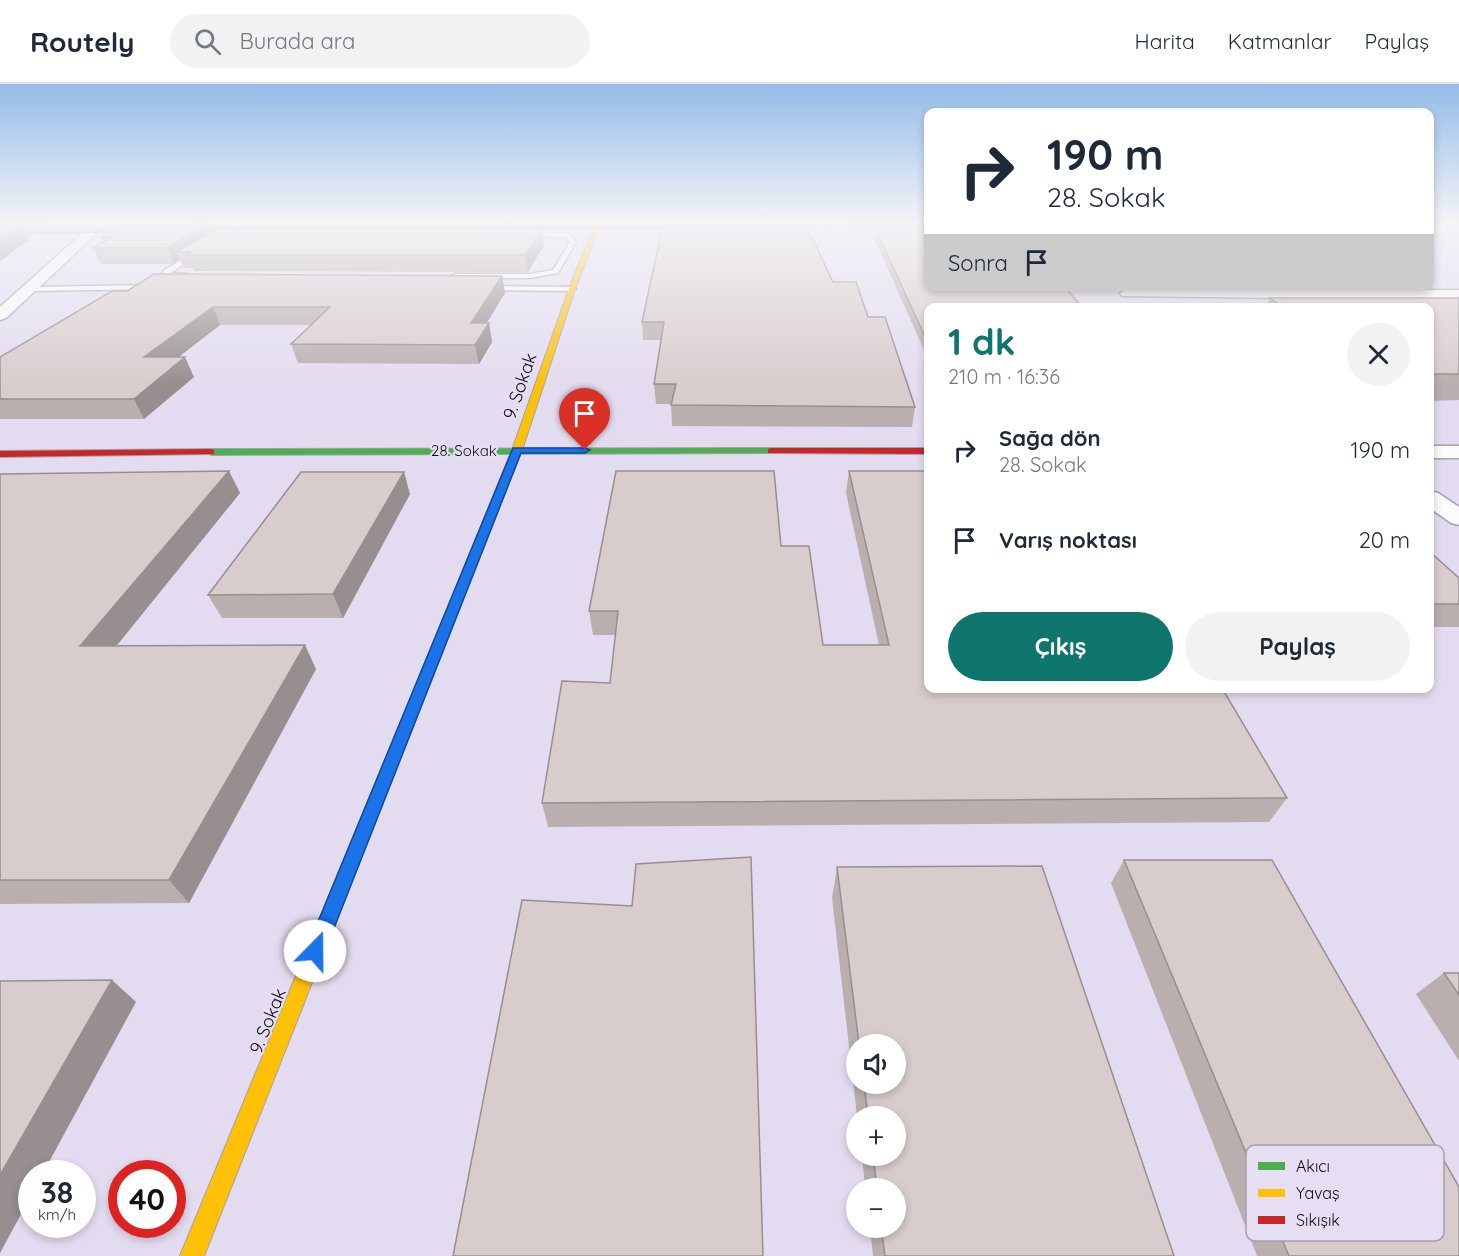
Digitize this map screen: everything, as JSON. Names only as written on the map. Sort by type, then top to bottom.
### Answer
[{"type":"street","points":[[0,315],[43,276]]},
{"type":"street","name":"9. Sokak","points":[[192,1256],[517,450],[577,276]]},
{"type":"street","points":[[1122,291],[1140,303]]},
{"type":"street","points":[[1189,291],[1459,295]]},
{"type":"street","name":"28. Sokak","points":[[0,454],[517,450],[924,451]]},
{"type":"street","points":[[1434,452],[1459,452]]},
{"type":"street","points":[[1434,501],[1459,518]]},
{"type":"lane","points":[[170,276],[194,276]]},
{"type":"lane","points":[[450,276],[533,276]]},
{"type":"lane","points":[[29,289],[165,287]]},
{"type":"lane","points":[[476,288],[572,289]]},
{"type":"shaded area","points":[[0,276],[924,276],[924,291],[1434,291],[1434,276],[1459,276],[1459,1256],[0,1256]]},
{"type":"building","points":[[151,276],[502,276],[471,323],[489,323],[475,345],[291,344],[330,307],[213,307],[144,357],[185,357],[134,399],[0,399],[0,357],[112,291],[127,291]]},
{"type":"building","points":[[652,276],[830,276],[833,282],[856,282],[868,317],[885,317],[915,407],[671,405],[676,384],[654,384],[664,322],[642,322]]},
{"type":"building","points":[[897,276],[924,276],[924,291],[1068,291],[1079,303],[924,303],[924,334]]},
{"type":"building","points":[[1270,298],[1459,298],[1459,374],[1434,374],[1434,303],[1277,303]]},
{"type":"building","points":[[229,471],[80,646],[305,645],[169,880],[0,880],[0,474]]},
{"type":"building","points":[[616,471],[774,471],[781,546],[809,546],[823,645],[889,645],[849,471],[924,471],[924,693],[1225,693],[1287,798],[542,803],[562,681],[610,683],[618,611],[589,611]]},
{"type":"building","points":[[301,472],[404,472],[333,594],[208,595]]},
{"type":"building","points":[[1434,556],[1459,578],[1459,604],[1434,604]]},
{"type":"building","points":[[751,857],[763,1256],[453,1256],[522,900],[632,906],[636,864]]},
{"type":"building","points":[[1124,860],[1272,860],[1435,1145],[1246,1145],[1246,1153]]},
{"type":"building","points":[[1042,866],[1174,1256],[885,1256],[883,1238],[906,1238],[906,1178],[876,1178],[874,1166],[906,1166],[906,1106],[867,1106],[865,1094],[906,1094],[906,1034],[858,1034],[837,867]]},
{"type":"building","points":[[1444,973],[1459,973],[1459,995]]},
{"type":"building","points":[[112,980],[0,1175],[0,981]]},
{"type":"building","points":[[1444,1161],[1459,1187],[1459,1256],[1289,1256],[1283,1241],[1444,1241]]},
{"type":"traffic: fast","points":[[211,452],[771,451]]},
{"type":"traffic: slow","points":[[451,615],[517,450],[577,276]]},
{"type":"traffic: slow","points":[[192,1256],[319,942]]},
{"type":"traffic: jam","points":[[771,451],[924,451]]},
{"type":"traffic: jam","points":[[0,454],[211,452]]},
{"type":"traffic: jam","points":[[319,942],[451,615]]},
{"type":"route","points":[[315,951],[517,450],[585,450]]}]
